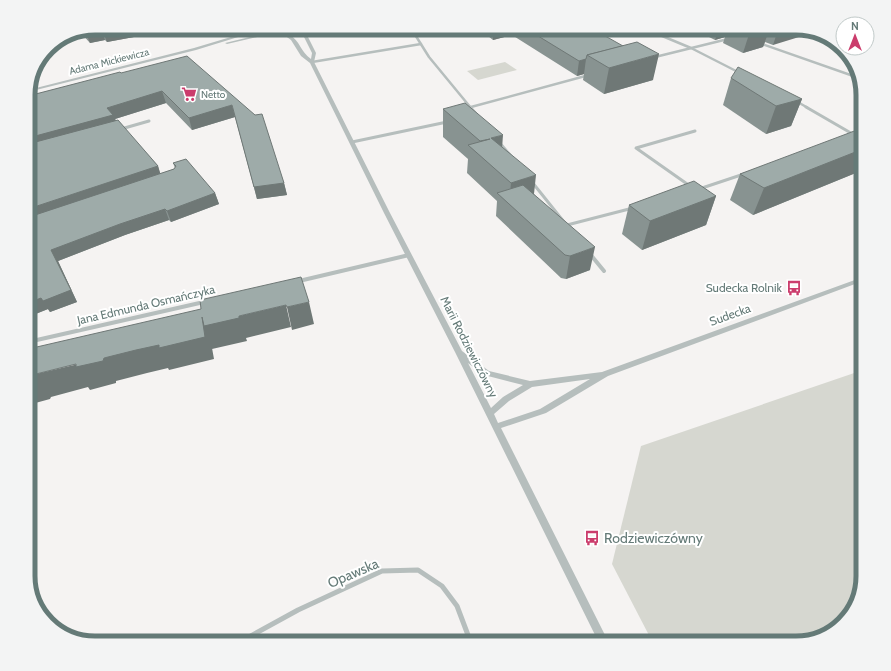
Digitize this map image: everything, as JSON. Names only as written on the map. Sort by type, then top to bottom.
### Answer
[{"type":"street","name":"Adama Mickiewicza","points":[[195,49],[242,35]]},
{"type":"street","name":"Adama Mickiewicza","points":[[35,89],[195,49],[261,35]]},
{"type":"street","name":"Marii Rodziewiczówny","points":[[286,35],[293,39],[302,55],[312,62],[490,413],[600,636]]},
{"type":"street","name":"Marii Rodziewiczówny","points":[[306,35],[314,52],[312,62]]},
{"type":"street","points":[[415,35],[429,56],[482,120]]},
{"type":"street","points":[[659,35],[691,48],[743,74]]},
{"type":"street","points":[[648,59],[732,38]]},
{"type":"street","points":[[756,42],[853,76]]},
{"type":"street","points":[[312,62],[421,44]]},
{"type":"street","points":[[471,107],[592,74]]},
{"type":"street","points":[[791,99],[854,135]]},
{"type":"street","points":[[471,118],[479,116]]},
{"type":"street","points":[[119,129],[149,121]]},
{"type":"street","points":[[352,142],[448,122]]},
{"type":"street","points":[[695,131],[636,148],[695,190],[752,172]]},
{"type":"street","points":[[847,137],[854,135]]},
{"type":"street","points":[[497,138],[511,156]]},
{"type":"street","points":[[529,178],[571,230]]},
{"type":"street","points":[[567,225],[639,206]]},
{"type":"street","points":[[35,225],[43,222]]},
{"type":"street","points":[[589,252],[604,271]]},
{"type":"street","points":[[293,282],[409,255]]},
{"type":"street","name":"Sudecka","points":[[496,427],[543,411],[605,374],[856,282]]},
{"type":"street","name":"Jana Edmunda Osmańczyka","points":[[35,340],[207,302]]},
{"type":"street","name":"Sudecka","points":[[459,352],[487,373],[530,384],[605,374]]},
{"type":"street","name":"Sudecka","points":[[490,413],[506,399],[530,384]]},
{"type":"street","name":"Opawska","points":[[251,636],[298,610],[382,571],[418,570],[442,586],[457,606],[468,636]]},
{"type":"shaded area","points":[[408,35],[420,35],[410,37]]},
{"type":"shaded area","points":[[505,62],[517,70],[478,80],[467,71]]},
{"type":"shaded area","points":[[856,372],[856,576],[853,595],[844,612],[832,624],[822,630],[808,635],[649,636],[612,564],[641,446]]},
{"type":"building","points":[[536,35],[603,35],[623,46],[587,55],[586,59],[579,61]]},
{"type":"building","points":[[637,42],[659,54],[609,68],[587,55]]},
{"type":"building","points":[[187,56],[255,115],[262,114],[284,183],[254,187],[232,105],[189,118],[162,91],[107,108],[113,115],[35,136],[35,94],[120,72],[121,73]]},
{"type":"building","points":[[738,67],[802,99],[776,106],[731,78]]},
{"type":"building","points":[[465,103],[503,135],[491,138],[536,175],[511,183],[468,145],[490,139],[480,141],[443,109]]},
{"type":"building","points":[[118,120],[158,166],[35,207],[35,142]]},
{"type":"building","points":[[856,130],[856,152],[764,188],[740,174]]},
{"type":"building","points":[[186,159],[215,193],[167,211],[165,209],[120,224],[51,250],[71,290],[43,301],[41,298],[35,300],[35,215],[174,169],[176,166],[173,163]]},
{"type":"building","points":[[694,181],[716,196],[650,221],[629,205]]},
{"type":"building","points":[[523,185],[595,247],[570,256],[565,255],[497,193]]},
{"type":"building","points":[[301,277],[309,302],[287,307],[286,305],[204,326],[202,317],[205,337],[159,348],[159,345],[136,350],[104,358],[103,361],[76,367],[76,364],[36,374],[35,377],[35,347],[201,309],[200,300]]},
{"type":"place","name":"Netto","points":[[189,94]]},
{"type":"place","name":"Sudecka Rolnik","points":[[794,288]]},
{"type":"place","name":"Rodziewiczówny","points":[[592,538]]}]
